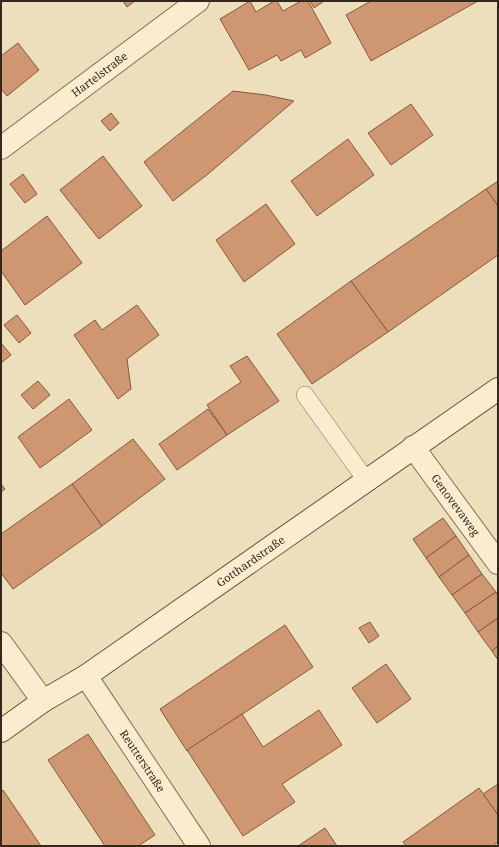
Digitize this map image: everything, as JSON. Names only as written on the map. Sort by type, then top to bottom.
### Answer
[{"type":"street","name":"Hartelstraße","points":[[1,148],[198,1]]},
{"type":"street","name":"Gotthardstraße","points":[[1,731],[43,701],[86,676],[366,480],[498,390]]},
{"type":"street","name":"Genovevaweg","points":[[413,448],[498,563]]},
{"type":"street","points":[[1,643],[43,701]]},
{"type":"street","name":"Reutterstraße","points":[[86,676],[199,846]]},
{"type":"lane","points":[[305,395],[366,480]]},
{"type":"building","points":[[123,1],[135,1],[127,7]]},
{"type":"building","points":[[250,1],[256,12],[274,1],[277,1],[283,11],[301,1],[308,1],[331,43],[305,58],[301,50],[281,61],[277,55],[249,70],[220,19]]},
{"type":"building","points":[[310,1],[324,1],[314,8]]},
{"type":"building","points":[[371,1],[478,1],[371,61],[346,15]]},
{"type":"building","points":[[18,43],[39,70],[7,96],[1,89],[1,56]]},
{"type":"building","points":[[233,91],[266,95],[294,101],[208,174],[173,201],[144,162]]},
{"type":"building","points":[[411,104],[433,135],[391,165],[368,133]]},
{"type":"building","points":[[111,113],[119,123],[110,131],[101,121]]},
{"type":"building","points":[[348,139],[374,175],[317,216],[291,181]]},
{"type":"building","points":[[103,156],[142,206],[99,239],[60,190]]},
{"type":"building","points":[[23,174],[37,194],[25,203],[10,184]]},
{"type":"building","points":[[498,181],[498,206],[486,189]]},
{"type":"building","points":[[486,189],[498,206],[498,255],[388,332],[351,281]]},
{"type":"building","points":[[266,204],[295,244],[244,282],[216,240]]},
{"type":"building","points":[[47,216],[82,263],[25,305],[1,271],[1,251]]},
{"type":"building","points":[[351,281],[388,332],[312,384],[277,334]]},
{"type":"building","points":[[137,305],[159,335],[127,359],[131,389],[118,399],[74,335],[95,320],[102,330]]},
{"type":"building","points":[[17,315],[31,333],[19,343],[4,325]]},
{"type":"building","points":[[1,343],[11,355],[1,363]]},
{"type":"building","points":[[247,356],[279,401],[227,435],[207,405],[241,382],[230,366]]},
{"type":"building","points":[[38,381],[50,395],[33,409],[21,395]]},
{"type":"building","points":[[69,399],[92,430],[40,468],[18,437]]},
{"type":"building","points":[[208,409],[227,435],[177,470],[159,444]]},
{"type":"building","points":[[133,439],[165,479],[102,526],[72,484]]},
{"type":"building","points":[[1,484],[5,489],[1,492]]},
{"type":"building","points":[[72,484],[102,526],[13,589],[1,573],[1,534]]},
{"type":"building","points":[[443,518],[456,536],[426,558],[413,539]]},
{"type":"building","points":[[456,536],[469,555],[439,577],[426,558]]},
{"type":"building","points":[[469,555],[482,574],[452,595],[439,577]]},
{"type":"building","points":[[482,574],[496,592],[465,613],[452,595]]},
{"type":"building","points":[[496,592],[498,596],[498,618],[478,632],[465,613]]},
{"type":"building","points":[[498,618],[498,646],[492,651],[478,632]]},
{"type":"building","points":[[370,622],[379,636],[369,643],[359,628]]},
{"type":"building","points":[[285,625],[313,667],[187,751],[160,709]]},
{"type":"building","points":[[498,646],[498,660],[492,651]]},
{"type":"building","points":[[386,664],[411,699],[377,723],[352,688]]},
{"type":"building","points":[[319,710],[342,745],[282,784],[295,802],[243,836],[187,750],[242,714],[263,747]]},
{"type":"building","points":[[88,734],[155,835],[138,846],[105,846],[48,760]]},
{"type":"building","points":[[498,784],[498,815],[483,794]]},
{"type":"building","points":[[479,788],[498,815],[498,842],[492,846],[406,846],[403,842]]},
{"type":"building","points":[[3,790],[41,846],[1,846],[1,792]]},
{"type":"building","points":[[325,828],[337,846],[298,846]]}]
